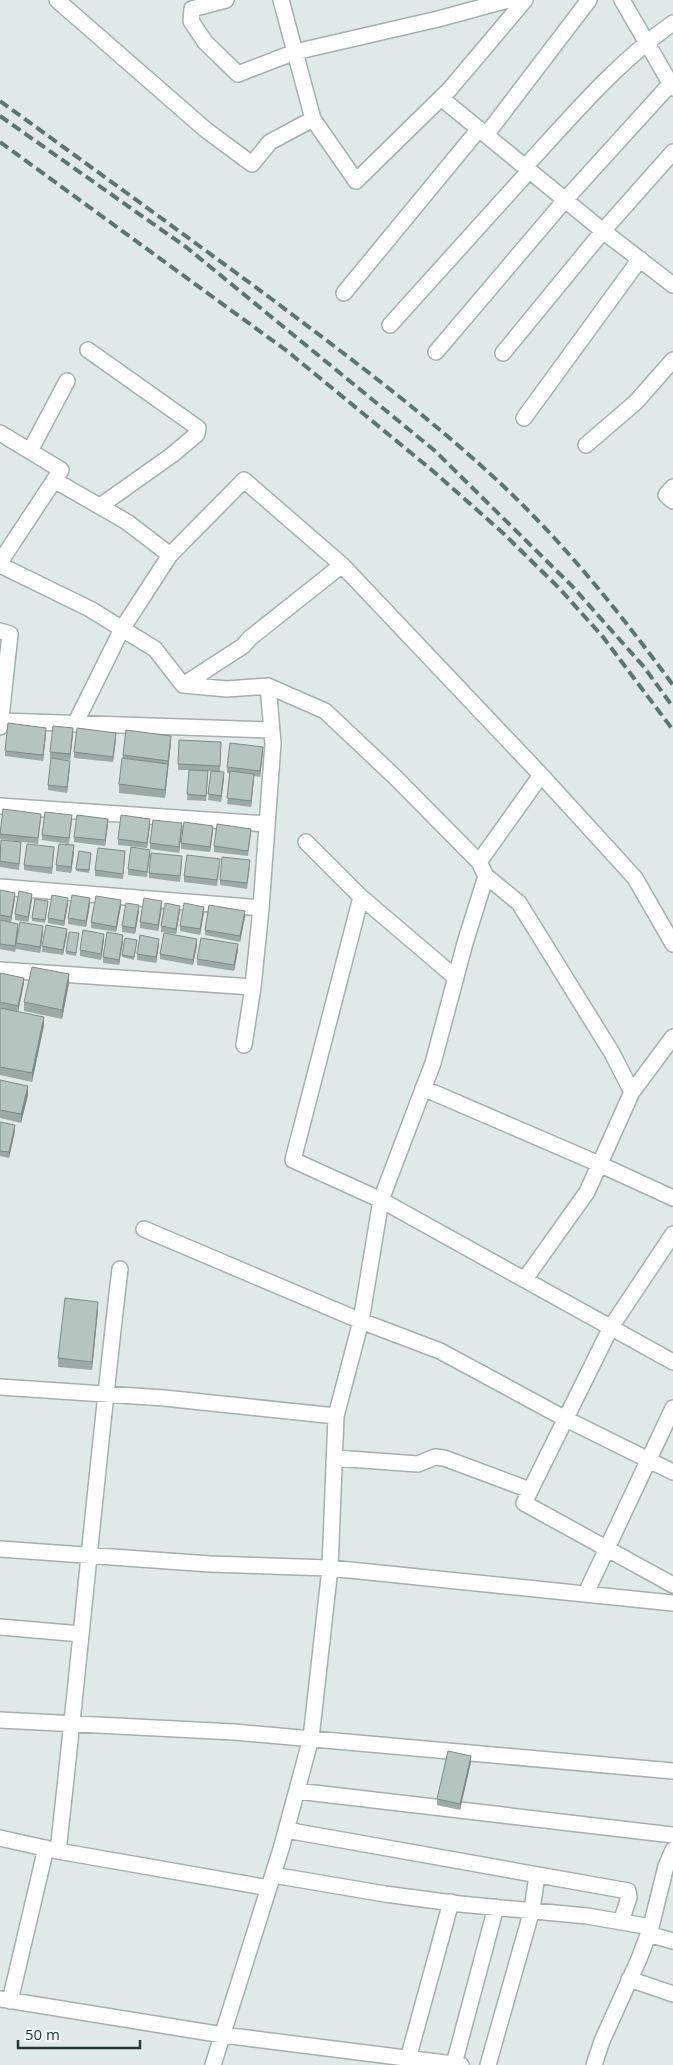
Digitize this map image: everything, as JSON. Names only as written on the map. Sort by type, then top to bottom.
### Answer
[{"type":"street","points":[[56,0],[206,130],[252,164],[270,142],[313,119]]},
{"type":"street","points":[[226,0],[192,9],[191,21],[205,42],[238,74],[295,52],[438,19],[508,0]]},
{"type":"street","points":[[282,0],[313,119],[356,181],[440,98],[525,0]]},
{"type":"street","points":[[344,293],[482,132],[590,0]]},
{"type":"street","points":[[436,352],[565,200],[672,84],[645,42],[622,0]]},
{"type":"street","points":[[390,325],[608,77],[645,42],[673,23]]},
{"type":"street","points":[[440,98],[603,231],[673,285]]},
{"type":"street","points":[[503,353],[603,231],[673,152]]},
{"type":"street","points":[[524,418],[640,259]]},
{"type":"street","points":[[88,350],[198,428],[197,434],[172,455],[100,506]]},
{"type":"street","points":[[586,445],[636,402],[673,360]]},
{"type":"street","points":[[30,451],[66,381]]},
{"type":"street","points":[[0,433],[61,470],[0,563],[90,609],[155,649],[183,685],[227,689],[268,686],[325,711],[395,777],[478,862],[486,876],[519,903],[612,1053],[632,1092]]},
{"type":"street","points":[[54,480],[127,522],[170,556]]},
{"type":"street","points":[[75,724],[122,629],[170,556],[244,480],[342,566],[541,774],[634,878],[673,944]]},
{"type":"street","points":[[673,487],[666,495],[673,501]]},
{"type":"street","points":[[183,685],[243,646],[250,638],[342,566]]},
{"type":"street","points":[[0,631],[10,634],[0,726]]},
{"type":"street","points":[[244,1046],[253,987],[261,908],[274,743],[268,686]]},
{"type":"street","points":[[0,722],[272,730]]},
{"type":"street","points":[[478,862],[541,774]]},
{"type":"street","points":[[0,806],[267,824]]},
{"type":"street","points":[[306,842],[361,897],[456,978]]},
{"type":"street","points":[[212,2065],[271,1881],[312,1738],[330,1568],[336,1416],[361,1321],[381,1200],[433,1063],[486,876]]},
{"type":"street","points":[[0,887],[261,908]]},
{"type":"street","points":[[361,897],[293,1160],[381,1200],[673,1362]]},
{"type":"street","points":[[0,970],[253,987]]},
{"type":"street","points":[[525,1279],[587,1192],[632,1092],[673,1038]]},
{"type":"street","points":[[423,1088],[673,1198]]},
{"type":"street","points":[[144,1229],[361,1321],[440,1351],[564,1418],[673,1472]]},
{"type":"street","points":[[673,1234],[611,1327],[564,1418],[524,1503],[673,1585]]},
{"type":"street","points":[[120,1269],[105,1394],[72,1723],[52,1849],[5,2000],[223,2035],[457,2065],[496,1907]]},
{"type":"street","points":[[0,1387],[164,1398],[336,1416]]},
{"type":"street","points":[[586,1594],[673,1408]]},
{"type":"street","points":[[335,1458],[418,1464],[435,1457],[444,1458],[530,1490]]},
{"type":"street","points":[[0,1549],[210,1564],[330,1568],[673,1603]]},
{"type":"street","points":[[0,1627],[81,1634]]},
{"type":"street","points":[[0,1720],[312,1738],[673,1771]]},
{"type":"street","points":[[297,1791],[673,1835]]},
{"type":"street","points":[[286,1830],[628,1891],[629,1897],[621,1922]]},
{"type":"street","points":[[0,1838],[52,1849],[271,1881],[587,1916],[621,1922],[673,1941]]},
{"type":"street","points":[[594,2065],[602,2041],[649,1931],[656,1902],[672,1856]]},
{"type":"street","points":[[488,2065],[532,1910],[538,1875]]},
{"type":"street","points":[[408,2059],[451,1902]]},
{"type":"street","points":[[630,1979],[673,1994]]},
{"type":"building","points":[[8,723],[46,728],[43,755],[5,751]]},
{"type":"building","points":[[53,726],[73,728],[70,754],[50,752]]},
{"type":"building","points":[[77,728],[116,733],[113,757],[74,752]]},
{"type":"building","points":[[126,730],[171,736],[168,761],[123,755]]},
{"type":"building","points":[[179,740],[221,742],[220,766],[178,764]]},
{"type":"building","points":[[230,743],[263,747],[260,771],[227,767]]},
{"type":"building","points":[[51,758],[70,761],[67,787],[48,785]]},
{"type":"building","points":[[122,758],[168,764],[165,790],[119,784]]},
{"type":"building","points":[[189,770],[208,771],[206,796],[187,794]]},
{"type":"building","points":[[211,771],[224,772],[221,796],[208,794]]},
{"type":"building","points":[[230,771],[254,774],[251,801],[227,798]]},
{"type":"building","points":[[3,809],[41,814],[38,838],[0,834]]},
{"type":"building","points":[[45,812],[72,815],[69,838],[42,835]]},
{"type":"building","points":[[77,815],[108,819],[105,840],[74,837]]},
{"type":"building","points":[[121,815],[150,819],[147,843],[118,839]]},
{"type":"building","points":[[153,820],[182,823],[179,847],[150,843]]},
{"type":"building","points":[[184,822],[213,826],[210,847],[181,843]]},
{"type":"building","points":[[217,824],[251,829],[248,851],[214,846]]},
{"type":"building","points":[[1,840],[21,842],[19,864],[0,861]]},
{"type":"building","points":[[27,844],[54,847],[52,868],[24,865]]},
{"type":"building","points":[[59,844],[74,845],[71,867],[56,865]]},
{"type":"building","points":[[131,847],[150,850],[147,872],[128,869]]},
{"type":"building","points":[[98,848],[125,851],[123,874],[95,870]]},
{"type":"building","points":[[79,851],[91,853],[89,870],[76,869]]},
{"type":"building","points":[[151,853],[182,856],[180,876],[149,873]]},
{"type":"building","points":[[187,855],[220,859],[217,880],[184,876]]},
{"type":"building","points":[[222,857],[250,860],[247,883],[220,880]]},
{"type":"building","points":[[0,890],[15,893],[11,917],[0,915]]},
{"type":"building","points":[[19,891],[32,894],[28,917],[15,914]]},
{"type":"building","points":[[52,895],[68,898],[64,921],[48,918]]},
{"type":"building","points":[[72,895],[90,898],[86,921],[68,918]]},
{"type":"building","points":[[96,896],[121,900],[116,927],[91,922]]},
{"type":"building","points":[[144,898],[162,901],[158,925],[140,922]]},
{"type":"building","points":[[35,899],[48,901],[45,920],[32,918]]},
{"type":"building","points":[[126,903],[139,905],[135,928],[122,926]]},
{"type":"building","points":[[165,903],[180,906],[176,929],[161,926]]},
{"type":"building","points":[[184,903],[204,907],[200,929],[180,926]]},
{"type":"building","points":[[209,905],[245,911],[240,936],[205,930]]},
{"type":"building","points":[[0,920],[18,924],[15,946],[0,944]]},
{"type":"building","points":[[20,922],[43,926],[40,947],[16,943]]},
{"type":"building","points":[[46,925],[67,929],[63,950],[42,946]]},
{"type":"building","points":[[83,930],[104,934],[101,954],[80,950]]},
{"type":"building","points":[[69,932],[79,933],[76,953],[66,951]]},
{"type":"building","points":[[107,932],[123,935],[119,960],[103,957]]},
{"type":"building","points":[[164,933],[197,939],[193,960],[160,954]]},
{"type":"building","points":[[140,935],[159,939],[156,957],[137,954]]},
{"type":"building","points":[[125,938],[137,940],[134,957],[122,955]]},
{"type":"building","points":[[201,938],[238,944],[234,965],[197,959]]},
{"type":"building","points":[[32,967],[69,974],[62,1010],[24,1002]]},
{"type":"building","points":[[0,973],[24,978],[18,1006],[0,1002]]},
{"type":"building","points":[[0,1008],[44,1017],[32,1073],[0,1067]]},
{"type":"building","points":[[0,1080],[28,1086],[21,1114],[0,1110]]},
{"type":"building","points":[[0,1122],[15,1125],[9,1152],[0,1151]]},
{"type":"building","points":[[65,1298],[98,1302],[92,1362],[58,1358]]},
{"type":"building","points":[[448,1751],[471,1756],[460,1804],[437,1799]]},
{"type":"railway","points":[[0,101],[273,300],[382,383],[462,448],[513,495],[562,547],[630,628],[673,685]]},
{"type":"railway","points":[[0,116],[186,247],[434,450],[572,586],[644,667],[673,707]]},
{"type":"railway","points":[[0,142],[287,351],[433,471],[503,533],[559,588],[603,637],[673,730]]}]
